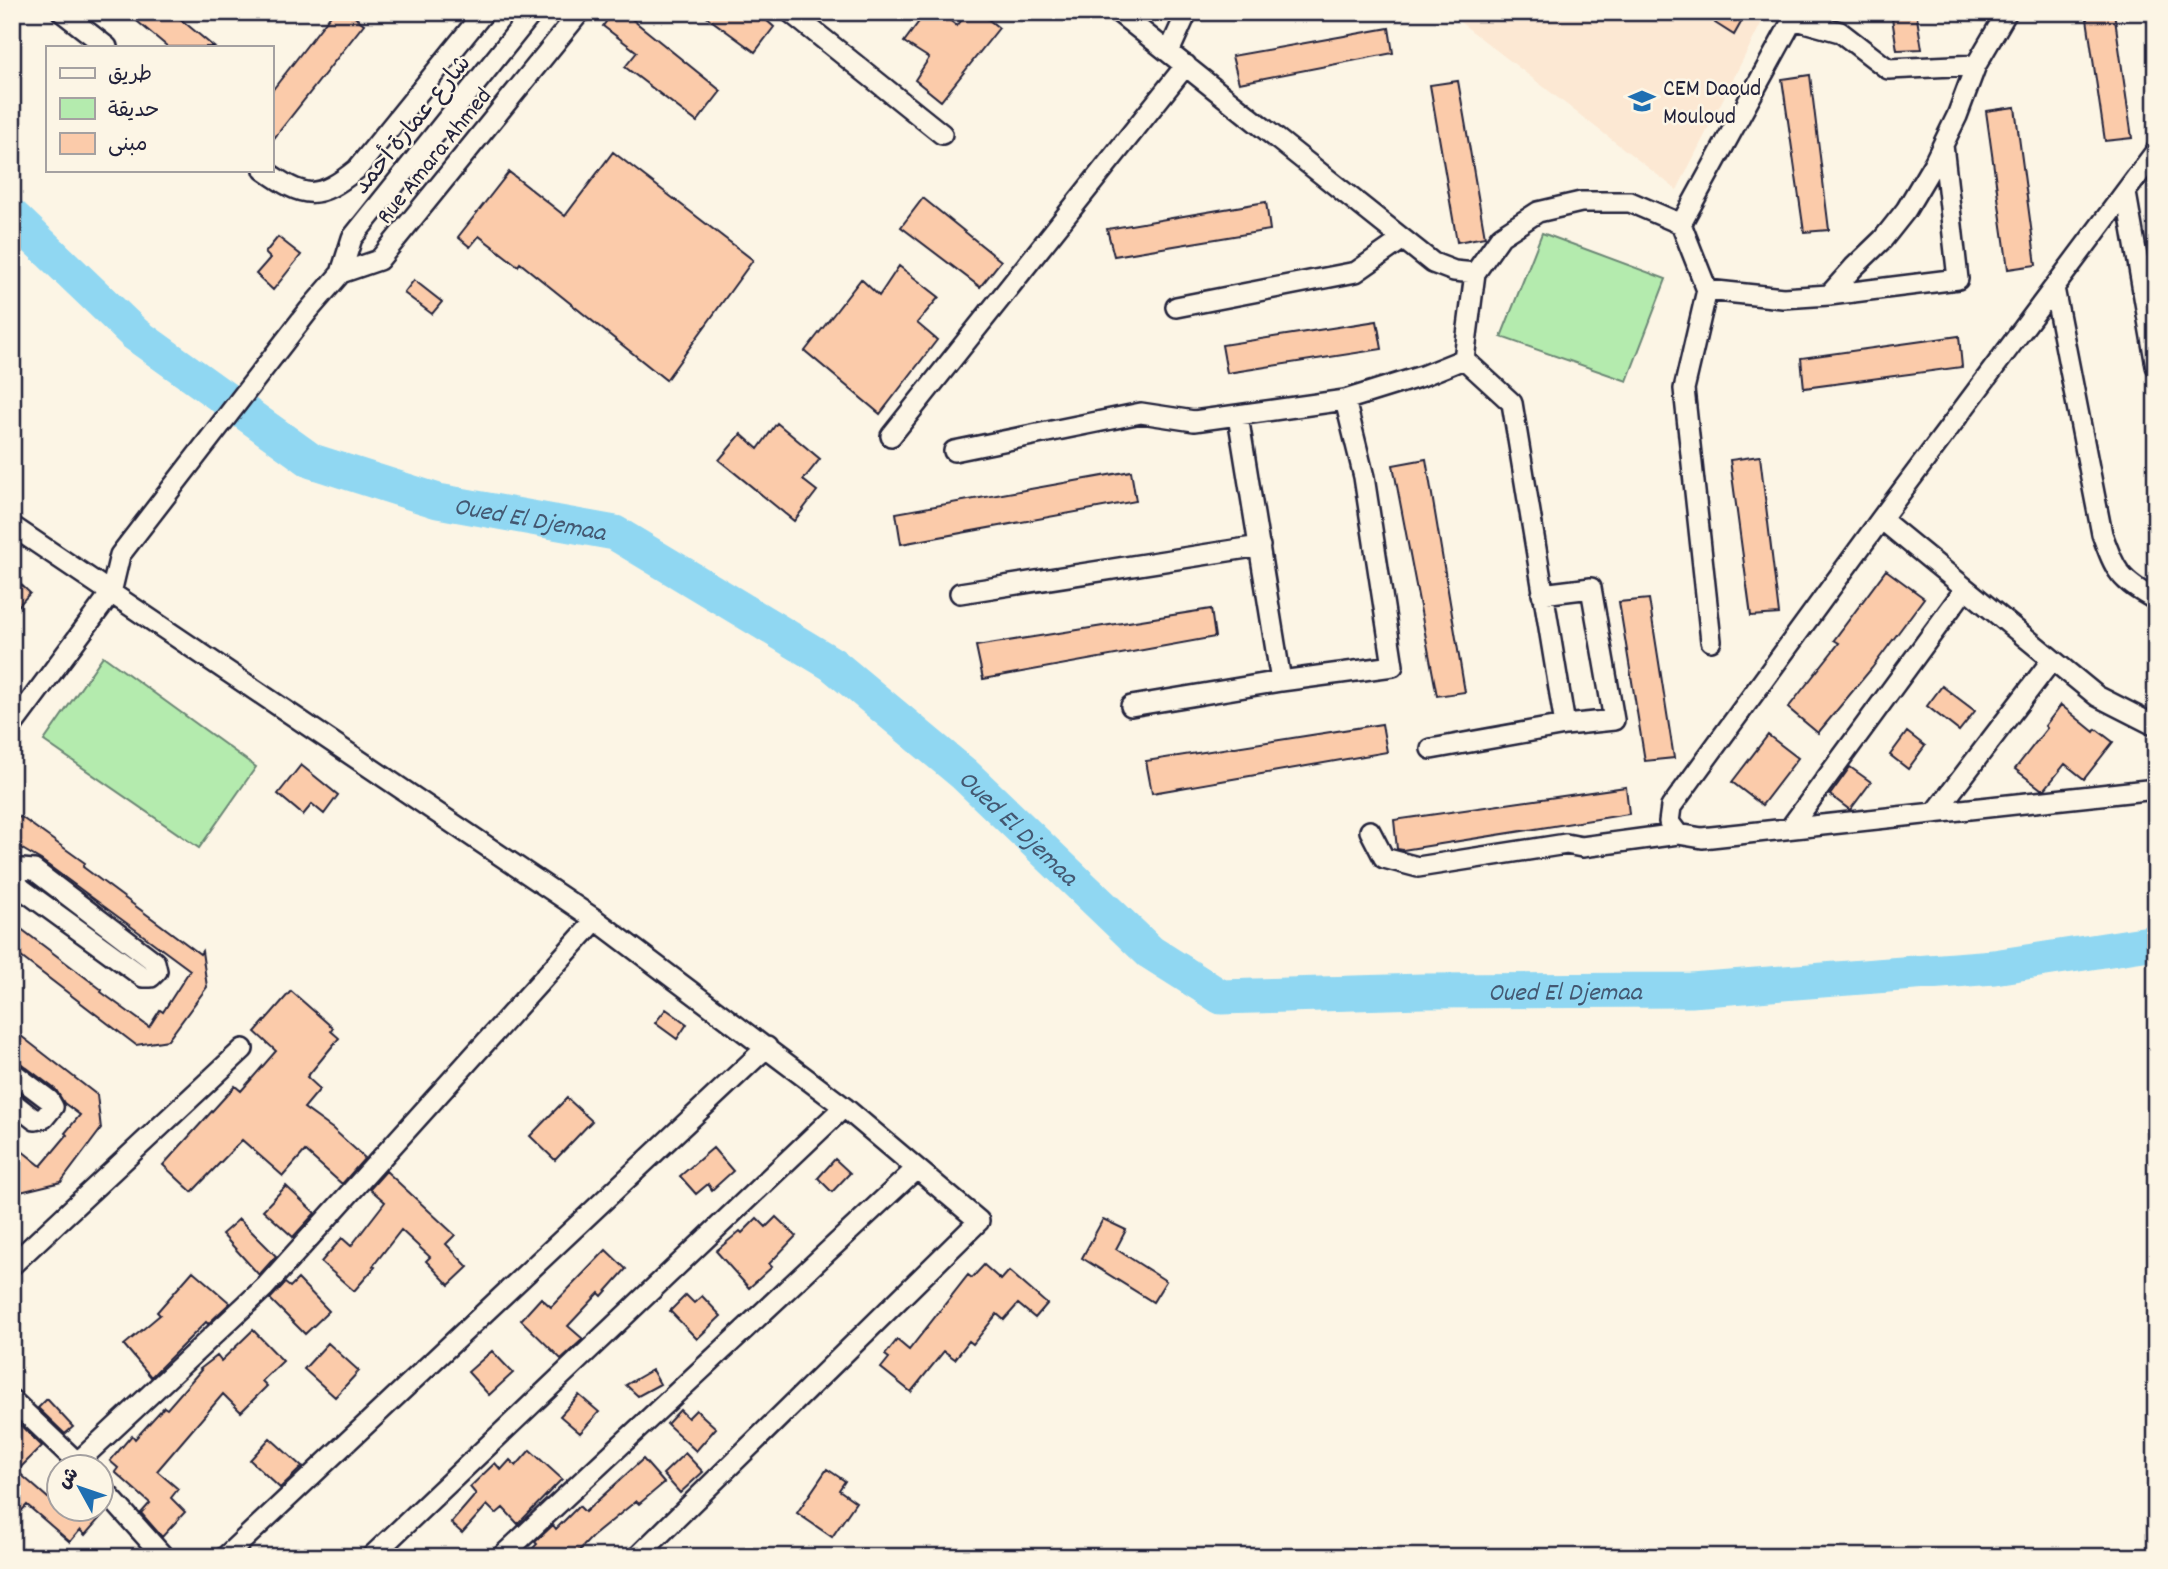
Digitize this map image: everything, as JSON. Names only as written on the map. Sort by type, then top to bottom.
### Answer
[{"type":"street","points":[[62,12],[106,46]]},
{"type":"street","points":[[267,172],[285,185],[312,193],[333,188],[357,169],[484,12]]},
{"type":"street","name":"شارع عمارة أحمد","points":[[341,274],[352,237],[533,12]]},
{"type":"street","name":"Rue Amara Ahmed","points":[[111,593],[120,555],[309,310],[341,274],[379,260],[580,12]]},
{"type":"street","points":[[790,12],[942,134]]},
{"type":"street","points":[[1118,12],[1433,263],[1454,271],[1475,272]]},
{"type":"street","points":[[1169,52],[1187,12]]},
{"type":"street","points":[[1829,295],[1883,239],[1906,210],[1943,145],[1976,65],[2004,14]]},
{"type":"street","points":[[1681,224],[1795,16],[1840,32],[1888,69],[1976,65]]},
{"type":"street","points":[[891,436],[1186,65]]},
{"type":"street","points":[[1707,290],[1783,298],[1958,279],[1943,145]]},
{"type":"street","points":[[1678,834],[1670,822],[1671,807],[1881,519],[2156,152]]},
{"type":"street","points":[[2126,193],[2156,366]]},
{"type":"street","points":[[1464,359],[1475,272],[1501,236],[1538,212],[1581,202],[1630,202],[1681,224],[1707,290],[1684,389],[1711,640]]},
{"type":"street","points":[[1176,307],[1356,272],[1403,239]]},
{"type":"street","points":[[2054,288],[2102,534],[2115,568],[2133,588],[2156,600]]},
{"type":"street","points":[[954,451],[1141,413],[1194,421],[1345,400],[1422,376],[1464,359]]},
{"type":"street","points":[[1464,359],[1512,403],[1565,725]]},
{"type":"street","points":[[1131,706],[1393,666],[1364,477],[1345,400]]},
{"type":"street","points":[[1237,416],[1281,681]]},
{"type":"street","points":[[1881,519],[2097,696],[2156,726]]},
{"type":"street","points":[[12,526],[596,920],[844,1107],[979,1222],[637,1557]]},
{"type":"street","points":[[960,593],[1260,546]]},
{"type":"street","points":[[1431,749],[1565,725],[1614,720],[1591,588],[1542,594]]},
{"type":"street","points":[[1790,828],[1965,589]]},
{"type":"street","points":[[12,726],[111,593]]},
{"type":"street","points":[[1935,813],[2052,660]]},
{"type":"street","points":[[1370,831],[1384,858],[1418,867],[1566,844],[1582,847],[1678,834],[1702,838],[2156,789]]},
{"type":"street","points":[[22,869],[34,870],[155,962],[157,971],[151,977],[143,977],[22,889],[15,881],[15,873],[22,869]]},
{"type":"street","points":[[91,1454],[265,1287],[596,920]]},
{"type":"street","points":[[225,1557],[767,1047]]},
{"type":"street","points":[[12,1265],[243,1049]]},
{"type":"street","points":[[12,1072],[49,1100],[53,1107],[44,1118],[35,1120],[12,1102]]},
{"type":"street","points":[[371,1557],[844,1107]]},
{"type":"street","points":[[501,1557],[916,1169]]},
{"type":"street","points":[[12,1400],[68,1454]]},
{"type":"street","points":[[116,1504],[164,1557]]},
{"type":"shaded area","name":"CEM Daoud Mouloud","points":[[1447,12],[1767,12],[1677,190]]},
{"type":"green space","points":[[1542,233],[1666,279],[1627,381],[1501,337]]},
{"type":"green space","points":[[103,656],[256,767],[199,848],[44,741]]},
{"type":"building","points":[[126,12],[172,12],[213,46],[167,46]]},
{"type":"building","points":[[333,12],[348,12],[364,24],[273,139],[273,89]]},
{"type":"building","points":[[613,12],[623,12],[721,91],[697,122],[625,67],[637,52],[603,26]]},
{"type":"building","points":[[700,12],[757,12],[774,27],[755,52]]},
{"type":"building","points":[[926,12],[940,12],[957,26],[968,12],[979,12],[999,28],[941,101],[915,80],[929,58],[904,42]]},
{"type":"building","points":[[1721,12],[1747,12],[1734,35],[1715,23]]},
{"type":"building","points":[[1891,12],[1916,12],[1922,49],[1897,50]]},
{"type":"building","points":[[2086,12],[2114,12],[2132,138],[2105,141]]},
{"type":"building","points":[[1389,28],[1393,53],[1239,83],[1232,56]]},
{"type":"building","points":[[1810,75],[1829,230],[1804,232],[1782,79]]},
{"type":"building","points":[[1458,81],[1485,237],[1457,242],[1430,85]]},
{"type":"building","points":[[2015,107],[2036,265],[2008,269],[1986,111]]},
{"type":"building","points":[[613,152],[753,260],[666,380],[520,263],[518,266],[479,236],[470,247],[458,237],[509,172],[565,216]]},
{"type":"building","points":[[923,198],[1001,261],[980,287],[901,227]]},
{"type":"building","points":[[1266,202],[1270,230],[1114,256],[1107,229]]},
{"type":"building","points":[[278,237],[301,255],[273,290],[256,274],[270,258],[265,253]]},
{"type":"building","points":[[899,266],[939,297],[917,323],[937,340],[880,414],[805,351],[861,279],[879,296]]},
{"type":"building","points":[[414,280],[442,302],[432,314],[404,293]]},
{"type":"building","points":[[1377,321],[1382,349],[1227,373],[1222,345]]},
{"type":"building","points":[[1959,336],[1962,367],[1804,388],[1801,358]]},
{"type":"building","points":[[777,423],[820,459],[803,480],[817,491],[794,521],[719,460],[741,434],[758,449]]},
{"type":"building","points":[[1760,456],[1779,614],[1751,616],[1730,460]]},
{"type":"building","points":[[1426,459],[1465,692],[1437,696],[1393,465]]},
{"type":"building","points":[[1131,471],[1136,501],[901,544],[896,513]]},
{"type":"building","points":[[1886,570],[1924,598],[1872,668],[1818,733],[1788,708],[1839,643],[1834,640]]},
{"type":"building","points":[[12,576],[30,593],[12,613]]},
{"type":"building","points":[[1649,599],[1674,758],[1645,761],[1619,602]]},
{"type":"building","points":[[1211,609],[1215,637],[983,679],[976,646]]},
{"type":"building","points":[[1942,686],[1975,711],[1959,731],[1927,706]]},
{"type":"building","points":[[2061,705],[2094,732],[2096,729],[2113,742],[2084,779],[2065,764],[2045,789],[2041,789],[2015,769]]},
{"type":"building","points":[[1382,724],[1387,752],[1152,793],[1146,761]]},
{"type":"building","points":[[1907,732],[1925,746],[1908,769],[1890,755]]},
{"type":"building","points":[[1768,735],[1798,758],[1762,805],[1732,782]]},
{"type":"building","points":[[301,765],[338,795],[324,814],[312,804],[303,815],[278,794]]},
{"type":"building","points":[[1850,767],[1871,782],[1850,810],[1830,795]]},
{"type":"building","points":[[1626,787],[1629,814],[1397,849],[1394,820]]},
{"type":"building","points":[[21,817],[85,863],[83,867],[200,954],[202,951],[207,987],[168,1040],[136,1045],[12,950],[12,922],[149,1027],[160,1010],[163,1012],[190,970],[41,860],[12,843],[12,819]]},
{"type":"building","points":[[291,991],[333,1028],[331,1031],[339,1038],[307,1077],[320,1089],[304,1108],[333,1129],[365,1158],[342,1184],[305,1151],[283,1176],[242,1140],[192,1192],[163,1165],[235,1086],[241,1091],[276,1051],[255,1032]]},
{"type":"building","points":[[666,1009],[687,1024],[677,1039],[655,1023]]},
{"type":"building","points":[[12,1029],[97,1095],[101,1129],[61,1182],[12,1194],[12,1143],[41,1166],[80,1115],[64,1103],[56,1090],[19,1062],[12,1060]]},
{"type":"building","points":[[567,1098],[592,1121],[555,1160],[530,1136]]},
{"type":"building","points":[[713,1148],[733,1171],[712,1190],[708,1184],[696,1194],[680,1176]]},
{"type":"building","points":[[835,1159],[850,1173],[832,1192],[818,1178]]},
{"type":"building","points":[[386,1171],[455,1235],[446,1244],[468,1267],[449,1285],[426,1261],[430,1257],[401,1230],[354,1291],[321,1262],[342,1238],[351,1246],[385,1202],[370,1189]]},
{"type":"building","points":[[286,1186],[315,1213],[293,1237],[263,1210]]},
{"type":"building","points":[[776,1217],[796,1236],[769,1264],[772,1267],[749,1288],[716,1251],[740,1231],[742,1233],[757,1218],[766,1227]]},
{"type":"building","points":[[239,1219],[276,1256],[259,1275],[222,1234]]},
{"type":"building","points":[[1103,1219],[1126,1230],[1116,1249],[1166,1281],[1153,1302],[1082,1258]]},
{"type":"building","points":[[606,1250],[626,1269],[602,1296],[599,1293],[568,1326],[583,1339],[561,1359],[521,1320],[541,1298],[551,1307]]},
{"type":"building","points":[[984,1265],[1001,1280],[1009,1271],[1047,1304],[1035,1318],[1018,1304],[1004,1320],[997,1314],[973,1344],[969,1341],[955,1359],[944,1351],[911,1392],[881,1368],[889,1358],[885,1355],[897,1340],[909,1350],[968,1275],[972,1278]]},
{"type":"building","points":[[193,1271],[230,1303],[208,1324],[206,1322],[151,1377],[124,1345],[160,1315],[157,1312]]},
{"type":"building","points":[[298,1279],[329,1311],[305,1334],[270,1299],[285,1283],[290,1287]]},
{"type":"building","points":[[686,1295],[694,1303],[702,1296],[721,1316],[697,1339],[670,1311]]},
{"type":"building","points":[[253,1330],[283,1361],[262,1381],[267,1386],[241,1412],[223,1394],[157,1471],[178,1489],[171,1498],[185,1512],[162,1537],[141,1513],[150,1503],[116,1473],[116,1454],[132,1435],[135,1439],[164,1407],[167,1409],[200,1369],[217,1356],[221,1361]]},
{"type":"building","points":[[328,1343],[359,1371],[335,1397],[304,1369]]},
{"type":"building","points":[[492,1351],[513,1373],[489,1395],[468,1372]]},
{"type":"building","points":[[652,1370],[660,1384],[638,1396],[626,1385]]},
{"type":"building","points":[[579,1395],[599,1412],[580,1433],[560,1416]]},
{"type":"building","points":[[47,1399],[73,1427],[65,1434],[38,1408]]},
{"type":"building","points":[[680,1410],[688,1418],[696,1410],[716,1428],[696,1451],[667,1424]]},
{"type":"building","points":[[20,1425],[42,1446],[17,1471],[46,1496],[46,1521],[27,1505],[12,1521],[12,1433]]},
{"type":"building","points":[[270,1438],[302,1467],[280,1488],[250,1460]]},
{"type":"building","points":[[530,1450],[562,1479],[518,1524],[503,1508],[496,1514],[487,1505],[462,1533],[451,1523],[476,1494],[470,1487],[495,1463],[501,1470],[510,1460],[516,1466]]},
{"type":"building","points":[[685,1453],[703,1472],[680,1493],[663,1474]]},
{"type":"building","points":[[643,1459],[664,1483],[639,1504],[636,1501],[592,1537],[573,1557],[525,1557],[537,1544],[535,1542],[553,1525],[556,1529],[579,1506],[585,1512]]},
{"type":"building","points":[[827,1469],[845,1481],[839,1490],[856,1502],[832,1537],[797,1513]]},
{"type":"building","points":[[49,1524],[95,1524],[85,1535],[80,1530],[70,1542]]},
{"type":"waterway","name":"Oued El Djemaa","points":[[12,216],[135,334],[312,461],[438,501],[615,533],[832,664],[964,774],[1150,952],[1221,997],[1422,991],[1691,990],[1994,967],[2156,942]]},
{"type":"place","name":"CEM Daoud Mouloud","points":[[1642,101]]}]
